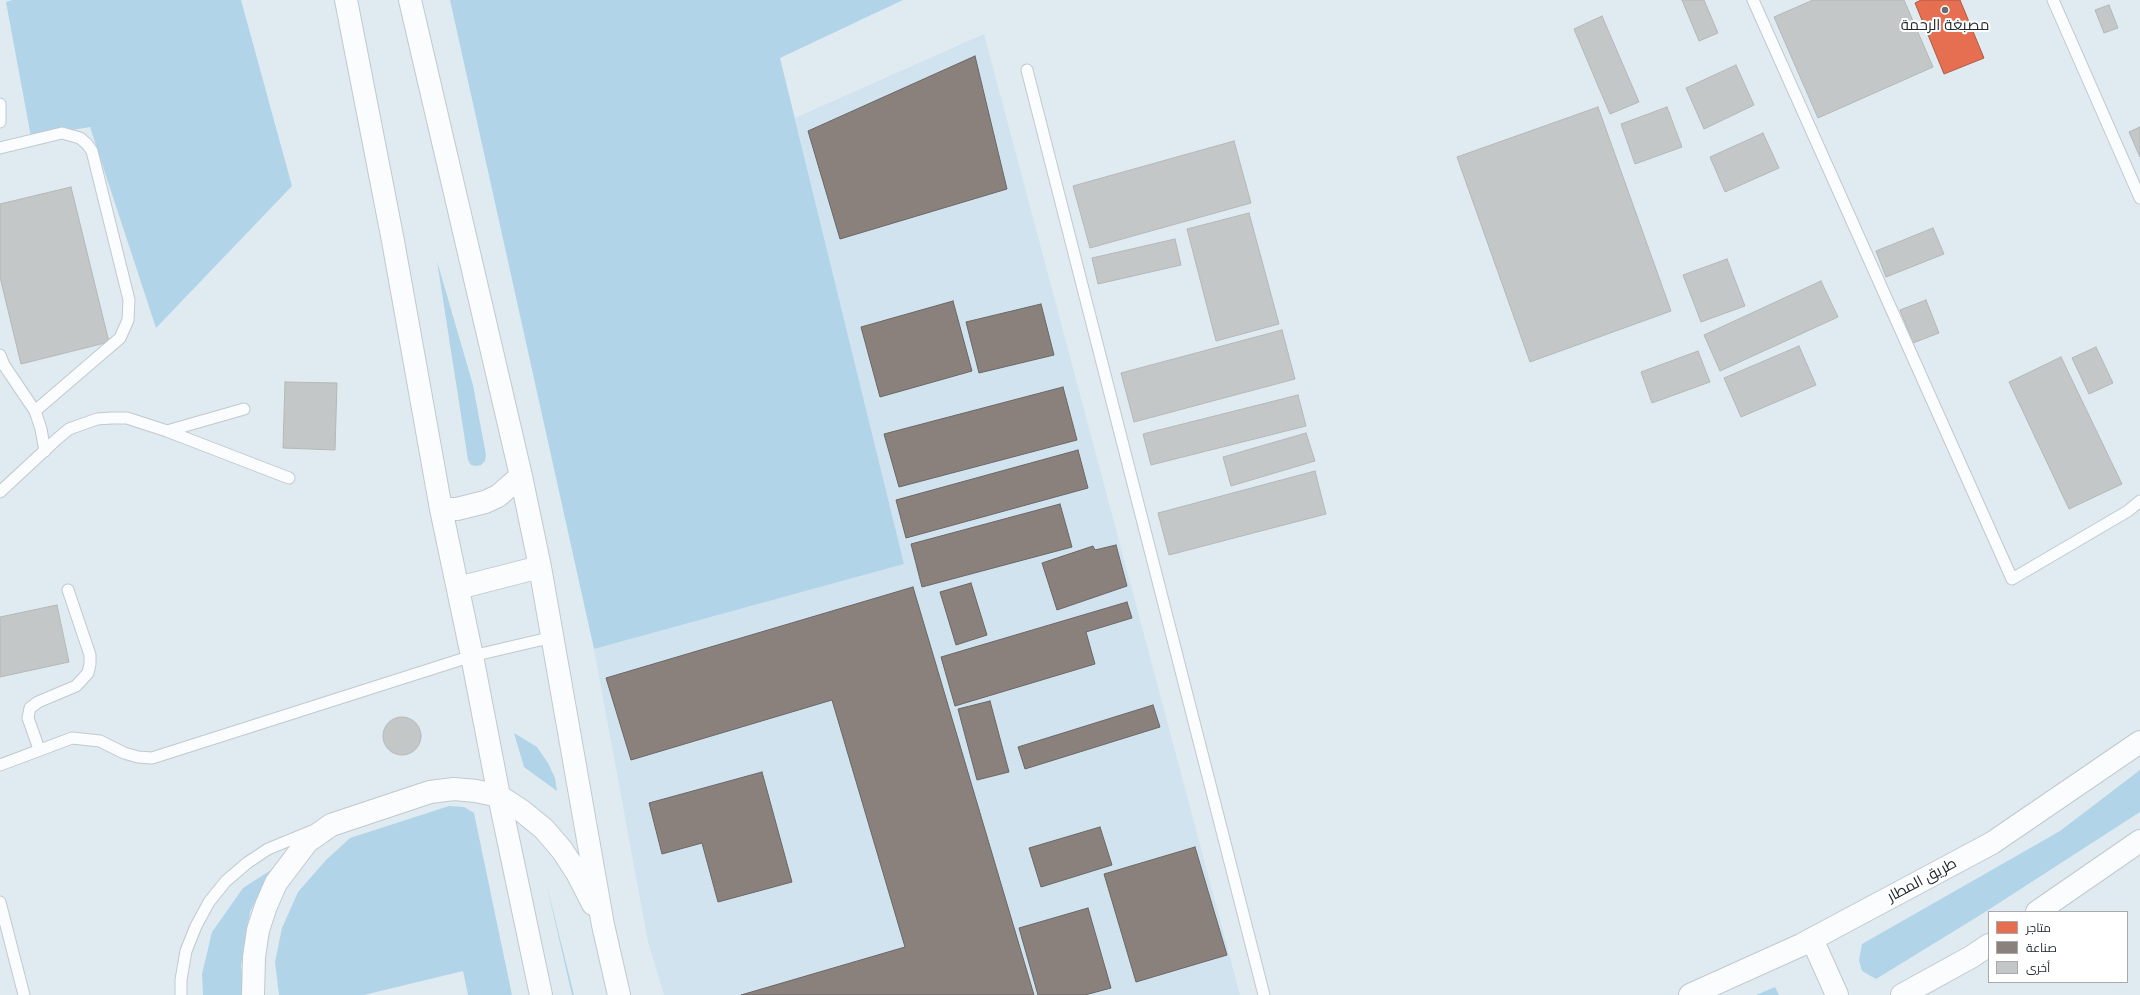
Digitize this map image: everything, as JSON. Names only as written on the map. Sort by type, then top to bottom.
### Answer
[{"type":"main road","points":[[346,0],[394,241],[441,509],[541,995]]},
{"type":"main road","points":[[410,0],[521,476],[553,637],[603,925],[619,995]]},
{"type":"main road","points":[[441,509],[457,509],[485,502],[498,496],[521,476]]},
{"type":"main road","points":[[458,588],[540,567]]},
{"type":"main road","name":"طريق المطار","points":[[1690,995],[1812,939],[1992,843],[2140,742]]},
{"type":"main road","points":[[253,995],[254,957],[258,930],[266,906],[276,883],[306,842],[331,825],[430,792],[454,789],[476,791],[499,796],[522,811],[544,829],[562,850],[577,873],[603,925]]},
{"type":"main road","points":[[2038,911],[2140,841]]},
{"type":"main road","points":[[1812,939],[1837,995]]},
{"type":"main road","points":[[1902,995],[1971,957],[1988,946]]},
{"type":"lane","points":[[1753,0],[2012,579],[2128,511],[2140,501]]},
{"type":"lane","points":[[2054,0],[2140,198]]},
{"type":"lane","points":[[1027,70],[1264,995]]},
{"type":"lane","points":[[0,104],[0,122]]},
{"type":"lane","points":[[0,148],[62,133],[80,138],[87,144],[92,151],[129,300],[128,320],[120,338],[35,411]]},
{"type":"lane","points":[[0,355],[4,365],[35,411],[41,429],[45,450]]},
{"type":"lane","points":[[168,430],[244,409]]},
{"type":"lane","points":[[0,492],[69,430],[82,423],[97,419],[127,418],[168,430],[290,478]]},
{"type":"lane","points":[[39,749],[28,718],[30,708],[38,702],[76,686],[88,673],[90,664],[90,655],[68,590]]},
{"type":"lane","points":[[0,765],[39,749],[72,738],[86,738],[100,741],[138,757],[152,758],[472,656],[553,637]]},
{"type":"lane","points":[[181,995],[181,980],[186,951],[196,926],[209,902],[226,881],[268,849],[292,838],[331,825]]},
{"type":"lane","points":[[0,902],[24,995]]},
{"type":"shaded area","points":[[12,0],[241,0],[292,186],[156,328],[90,127],[31,137],[6,2]]},
{"type":"shaded area","points":[[450,0],[903,0],[780,58],[904,564],[594,649]]},
{"type":"shaded area","points":[[984,34],[1240,995],[664,995],[648,942],[594,649],[904,564],[795,118]]},
{"type":"shaded area","points":[[437,261],[473,385],[486,455],[485,461],[481,465],[471,465],[468,460]]},
{"type":"shaded area","points":[[514,733],[537,747],[548,763],[555,778],[557,791],[524,767]]},
{"type":"shaded area","points":[[2140,770],[2140,812],[1982,914],[1876,979],[1862,971],[1859,960],[1862,944],[2060,831]]},
{"type":"shaded area","points":[[449,806],[464,807],[474,813],[512,995],[468,995],[463,971],[364,995],[279,995],[275,962],[282,928],[298,892],[326,860],[350,838]]},
{"type":"shaded area","points":[[271,870],[250,912],[241,966],[245,995],[203,995],[202,974],[212,932],[243,888]]},
{"type":"shaded area","points":[[545,878],[574,995],[572,995]]},
{"type":"shaded area","points":[[1775,987],[1779,995],[1756,995]]},
{"type":"building: متاجر","points":[[1921,0],[1960,0],[1984,58],[1944,74],[1915,3]]},
{"type":"building: صناعة","points":[[975,56],[1007,189],[840,239],[808,131]]},
{"type":"building: صناعة","points":[[953,301],[972,371],[880,397],[861,327]]},
{"type":"building: صناعة","points":[[1041,304],[1054,355],[979,373],[966,322]]},
{"type":"building: صناعة","points":[[1063,387],[1077,440],[899,487],[884,434]]},
{"type":"building: صناعة","points":[[1078,450],[1088,488],[906,538],[896,500]]},
{"type":"building: صناعة","points":[[1060,504],[1072,547],[922,587],[911,544]]},
{"type":"building: صناعة","points":[[1116,545],[1127,586],[1057,610],[1042,563],[1093,546],[1095,550]]},
{"type":"building: صناعة","points":[[971,583],[987,635],[956,645],[940,592]]},
{"type":"building: صناعة","points":[[913,587],[1034,995],[741,995],[905,947],[832,700],[631,760],[606,678]]},
{"type":"building: صناعة","points":[[1127,602],[1132,618],[1086,632],[1095,664],[955,706],[941,657]]},
{"type":"building: صناعة","points":[[990,701],[1009,772],[977,780],[958,709]]},
{"type":"building: صناعة","points":[[1153,705],[1160,727],[1025,769],[1018,747]]},
{"type":"building: صناعة","points":[[762,772],[792,882],[718,902],[702,843],[662,854],[649,803]]},
{"type":"building: صناعة","points":[[1100,827],[1112,865],[1041,887],[1029,848]]},
{"type":"building: صناعة","points":[[1195,847],[1227,955],[1136,982],[1104,874]]},
{"type":"building: صناعة","points":[[1088,908],[1111,988],[1085,995],[1038,995],[1019,928]]},
{"type":"building: أخرى","points":[[1682,0],[1704,0],[1718,33],[1699,41]]},
{"type":"building: أخرى","points":[[1813,0],[1904,0],[1933,67],[1818,118],[1774,17]]},
{"type":"building: أخرى","points":[[2109,5],[2118,28],[2104,33],[2095,10]]},
{"type":"building: أخرى","points":[[1602,16],[1639,102],[1610,114],[1574,29]]},
{"type":"building: أخرى","points":[[1736,65],[1754,105],[1704,129],[1686,88]]},
{"type":"building: أخرى","points":[[1598,107],[1671,311],[1530,362],[1457,157]]},
{"type":"building: أخرى","points":[[1667,107],[1682,147],[1635,164],[1621,124]]},
{"type":"building: أخرى","points":[[2140,127],[2140,157],[2129,132]]},
{"type":"building: أخرى","points":[[1763,133],[1779,168],[1725,192],[1710,157]]},
{"type":"building: أخرى","points":[[1234,141],[1251,203],[1090,248],[1073,186]]},
{"type":"building: أخرى","points":[[71,187],[109,342],[21,364],[0,277],[0,204]]},
{"type":"building: أخرى","points":[[1249,213],[1279,324],[1216,341],[1187,229]]},
{"type":"building: أخرى","points":[[1933,228],[1944,254],[1886,277],[1876,251]]},
{"type":"building: أخرى","points":[[1175,239],[1181,265],[1098,284],[1092,258]]},
{"type":"building: أخرى","points":[[1727,259],[1745,306],[1701,322],[1683,275]]},
{"type":"building: أخرى","points":[[1821,281],[1838,317],[1720,371],[1704,335]]},
{"type":"building: أخرى","points":[[1926,300],[1939,333],[1913,343],[1900,310]]},
{"type":"building: أخرى","points":[[1282,330],[1295,379],[1134,422],[1121,373]]},
{"type":"building: أخرى","points":[[1799,346],[1816,385],[1741,417],[1724,378]]},
{"type":"building: أخرى","points":[[2096,347],[2113,383],[2089,394],[2072,358]]},
{"type":"building: أخرى","points":[[1698,351],[1710,382],[1652,403],[1641,372]]},
{"type":"building: أخرى","points":[[2061,357],[2122,484],[2069,509],[2009,382]]},
{"type":"building: أخرى","points":[[285,382],[337,383],[335,450],[283,448]]},
{"type":"building: أخرى","points":[[1298,395],[1306,426],[1151,465],[1143,434]]},
{"type":"building: أخرى","points":[[1306,433],[1315,461],[1231,486],[1223,457]]},
{"type":"building: أخرى","points":[[1315,471],[1326,514],[1169,555],[1158,513]]},
{"type":"building: أخرى","points":[[57,605],[69,662],[0,677],[0,617]]},
{"type":"building: أخرى","points":[[402,717],[412,720],[418,726],[421,736],[418,746],[412,752],[402,755],[392,752],[386,746],[383,736],[386,726],[392,720]]},
{"type":"place","name":"مصبغة الرحمة","points":[[1945,10]]}]
